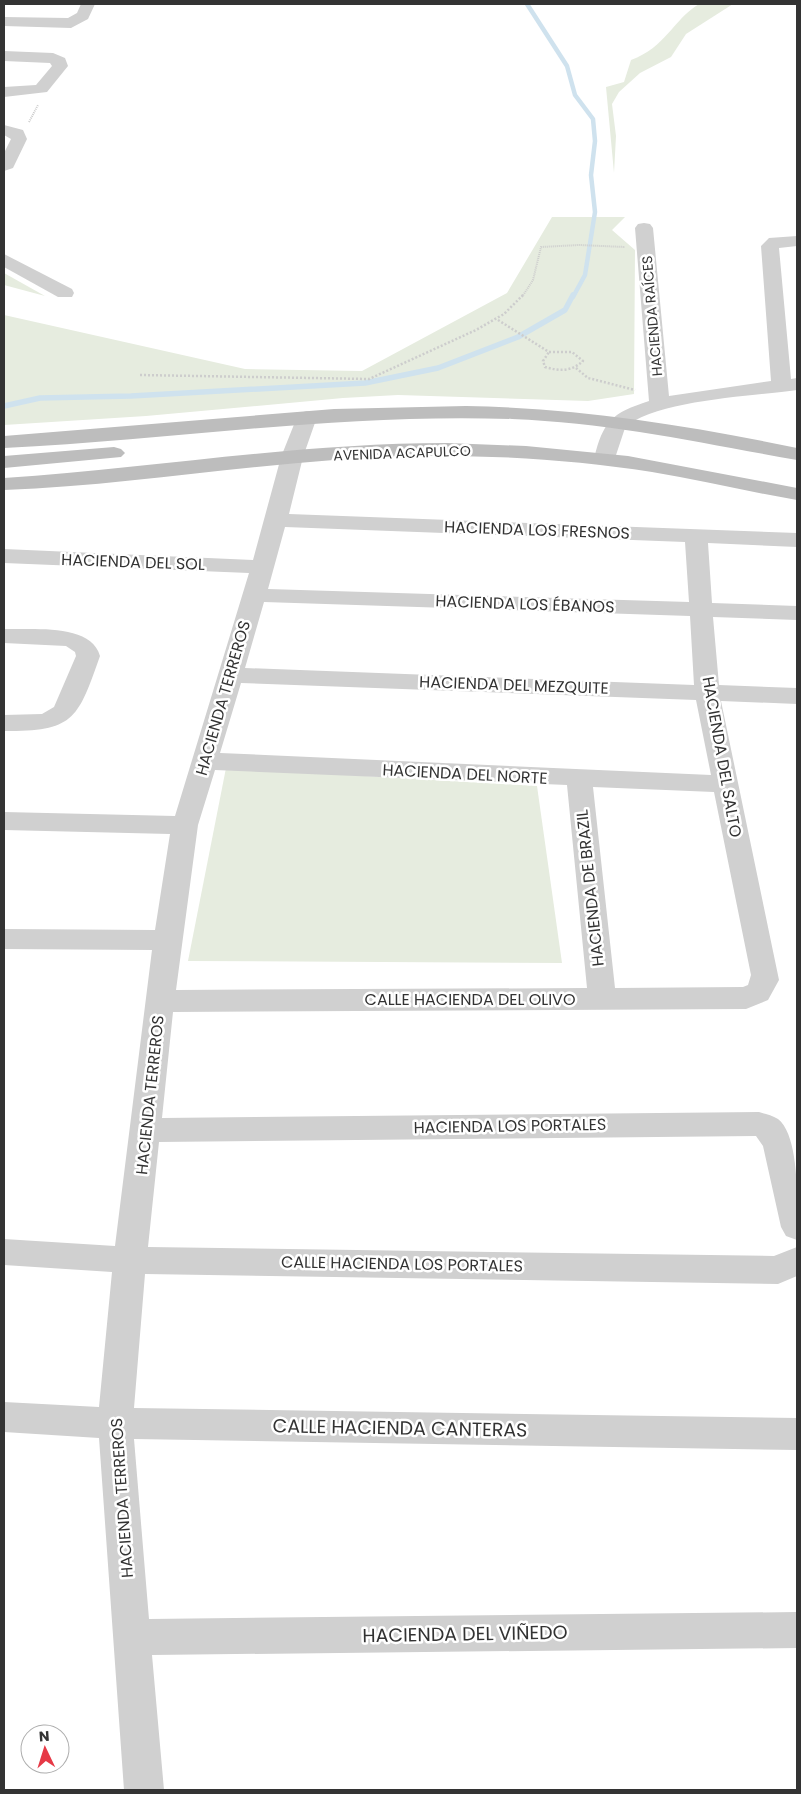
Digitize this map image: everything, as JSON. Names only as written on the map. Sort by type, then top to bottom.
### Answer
[{"type":"street","points":[[4,22],[71,22],[82,16],[88,4]]},
{"type":"street","points":[[4,56],[53,58],[59,61],[60,66],[41,89],[30,92],[4,92]]},
{"type":"street","points":[[4,166],[7,164],[19,139],[10,132]]},
{"type":"street","name":"HACIENDA RAÍCES","points":[[644,228],[659,398]]},
{"type":"street","points":[[611,440],[632,413],[659,398],[790,385],[770,246],[775,242],[797,242]]},
{"type":"street","points":[[4,260],[66,293]]},
{"type":"street","name":"AVENIDA ACAPULCO","points":[[4,484],[127,475],[299,437],[379,412],[478,412],[611,440],[797,470]]},
{"type":"street","name":"AVENIDA ACAPULCO","points":[[4,442],[88,437],[299,437],[395,450],[462,450],[611,440],[797,454]]},
{"type":"street","name":"AVENIDA ACAPULCO","points":[[4,462],[299,437]]},
{"type":"street","name":"HACIENDA TERREROS","points":[[144,1790],[115,1423],[130,1260],[147,1130],[167,940],[185,826],[231,675],[299,437]]},
{"type":"street","name":"AVENIDA ACAPULCO","points":[[611,440],[797,494]]},
{"type":"street","name":"HACIENDA LOS FRESNOS","points":[[276,520],[797,540]]},
{"type":"street","name":"HACIENDA DEL SALTO","points":[[696,536],[707,692],[766,975]]},
{"type":"street","name":"HACIENDA DEL SOL","points":[[4,556],[262,566]]},
{"type":"street","name":"HACIENDA LOS ÉBANOS","points":[[253,595],[797,613]]},
{"type":"street","points":[[4,636],[71,639],[86,648],[88,656],[68,707],[62,715],[53,721],[38,724],[4,723]]},
{"type":"street","name":"HACIENDA DEL MEZQUITE","points":[[231,675],[797,696]]},
{"type":"street","name":"HACIENDA DEL NORTE","points":[[205,762],[725,784]]},
{"type":"street","name":"HACIENDA DE BRAZIL","points":[[578,779],[602,997]]},
{"type":"street","points":[[4,821],[185,826]]},
{"type":"street","points":[[5,942],[167,940]]},
{"type":"street","name":"CALLE HACIENDA DEL OLIVO","points":[[160,1001],[602,997],[746,998],[758,994],[764,986],[766,975]]},
{"type":"street","name":"HACIENDA LOS PORTALES","points":[[147,1130],[759,1124],[768,1128],[778,1144],[797,1227]]},
{"type":"street","name":"CALLE HACIENDA LOS PORTALES","points":[[4,1252],[130,1260],[778,1270],[797,1260]]},
{"type":"street","name":"CALLE HACIENDA CANTERAS","points":[[4,1417],[115,1423],[797,1434]]},
{"type":"street","name":"HACIENDA DEL VIÑEDO","points":[[132,1638],[797,1630]]},
{"type":"path","points":[[10,132],[27,127],[42,96],[41,89]]},
{"type":"path","points":[[140,375],[370,380],[430,352],[439,350],[498,320],[517,303],[528,288],[539,262],[541,247],[579,245],[646,248]]},
{"type":"path","points":[[498,320],[549,352],[572,352],[583,362],[576,368],[568,370],[545,366],[543,361],[549,352]]},
{"type":"path","points":[[576,368],[588,378],[659,398]]},
{"type":"shaded area","points":[[699,4],[733,4],[686,34],[671,57],[640,73],[619,92],[612,104],[616,136],[614,173],[606,87],[624,82],[631,60],[653,48],[682,18]]},
{"type":"shaded area","points":[[552,217],[625,217],[612,230],[635,250],[634,394],[588,401],[398,395],[343,398],[146,416],[4,425],[4,315],[245,369],[362,371],[507,293]]},
{"type":"shaded area","points":[[4,273],[45,296],[4,285]]},
{"type":"shaded area","points":[[226,768],[537,786],[562,963],[188,961]]},
{"type":"waterway","points":[[527,4],[567,66],[575,95],[593,119],[595,141],[591,175],[595,212],[585,275],[573,297]]},
{"type":"waterway","points":[[4,406],[40,398],[131,396],[365,383],[438,368],[518,337],[565,310],[573,295]]}]
